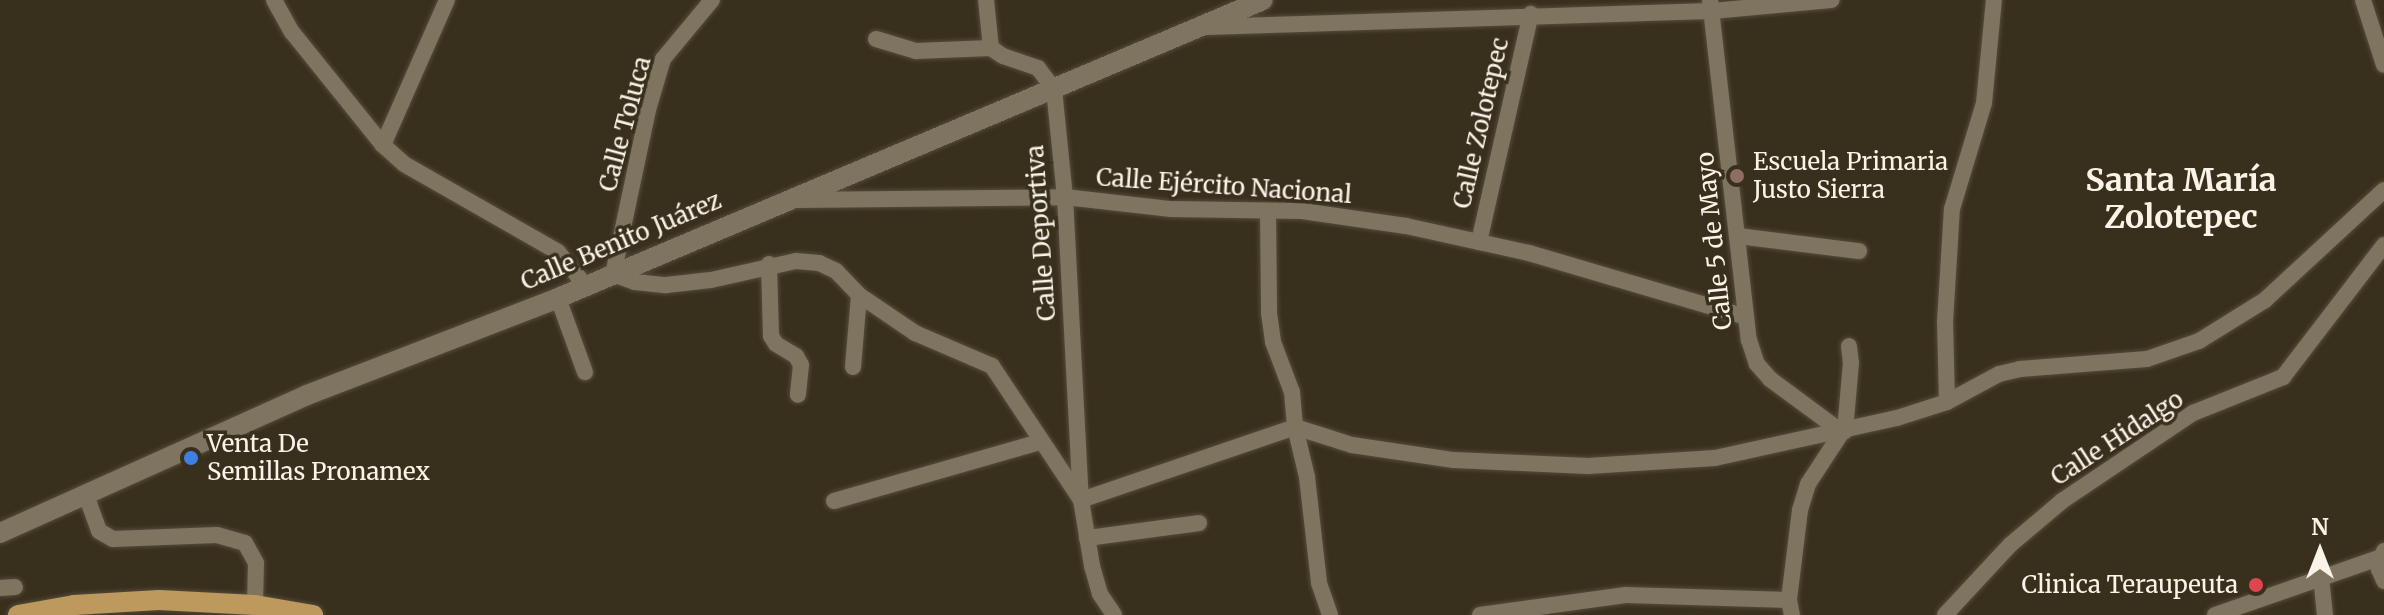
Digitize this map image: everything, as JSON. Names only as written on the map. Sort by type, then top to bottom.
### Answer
[{"type":"main road","name":"Calle Benito Juárez","points":[[0,533],[307,395],[558,298],[1263,0]]},
{"type":"main road","points":[[18,615],[74,605],[255,605],[313,615]]},
{"type":"street","points":[[274,0],[292,32],[383,145],[404,164],[558,252],[585,285]]},
{"type":"street","points":[[383,145],[447,0]]},
{"type":"street","name":"Calle Toluca","points":[[613,274],[648,110],[663,59],[712,0]]},
{"type":"street","points":[[986,0],[991,48]]},
{"type":"street","points":[[1197,28],[1831,0]]},
{"type":"street","points":[[1947,402],[1945,322],[1952,209],[1981,116],[1994,0]]},
{"type":"street","points":[[2363,0],[2384,65]]},
{"type":"street","name":"Calle 5 de Mayo","points":[[1711,5],[1746,317],[1757,364],[1794,398],[1843,432]]},
{"type":"street","name":"Calle Zolotepec","points":[[1479,242],[1531,14]]},
{"type":"street","points":[[876,39],[916,51],[991,48],[1003,56],[1038,68],[1054,89]]},
{"type":"street","name":"Calle Deportiva","points":[[1054,89],[1065,197],[1081,500],[1100,594],[1114,615]]},
{"type":"street","points":[[613,274],[635,282],[666,285],[711,280],[769,264],[819,263],[836,271],[859,295],[915,333],[992,366],[1009,387],[1040,442],[1081,500],[1295,427],[1352,445],[1454,460],[1588,466],[1715,458],[1843,432],[1947,402],[1999,374],[2020,369],[2147,359],[2199,341],[2265,300],[2384,190]]},
{"type":"street","name":"Calle Ejército Nacional","points":[[783,201],[1065,197],[1171,209],[1302,211],[1391,224],[1479,242],[1660,289],[1746,317]]},
{"type":"street","points":[[1268,211],[1269,313],[1273,342],[1292,392],[1295,427],[1307,477],[1319,583],[1330,615]]},
{"type":"street","points":[[1738,236],[1859,251]]},
{"type":"street","name":"Calle Hidalgo","points":[[1945,615],[2010,545],[2062,501],[2193,413],[2283,377],[2384,245]]},
{"type":"street","points":[[769,264],[771,336],[776,344],[796,356],[801,365],[798,395]]},
{"type":"street","points":[[853,367],[859,295]]},
{"type":"street","points":[[558,298],[585,372]]},
{"type":"street","points":[[1480,615],[1626,595],[1791,608],[1795,538],[1808,484],[1843,432],[1851,363],[1849,346]]},
{"type":"street","points":[[834,501],[1040,442]]},
{"type":"street","points":[[86,495],[99,531],[113,539],[217,535],[245,543],[256,563],[255,605]]},
{"type":"street","points":[[1087,538],[1199,523]]},
{"type":"street","points":[[2215,615],[2383,555]]},
{"type":"street","points":[[2383,555],[2379,569],[2384,581]]},
{"type":"street","points":[[2321,577],[2325,615]]},
{"type":"place","name":"Escuela Primaria Justo Sierra","points":[[1737,176]]},
{"type":"place","name":"Venta De Semillas Pronamex","points":[[191,458]]},
{"type":"place","name":"Clinica Teraupeuta","points":[[2256,585]]},
{"type":"district","name":"Santa María Zolotepec","points":[[2181,200]]}]
